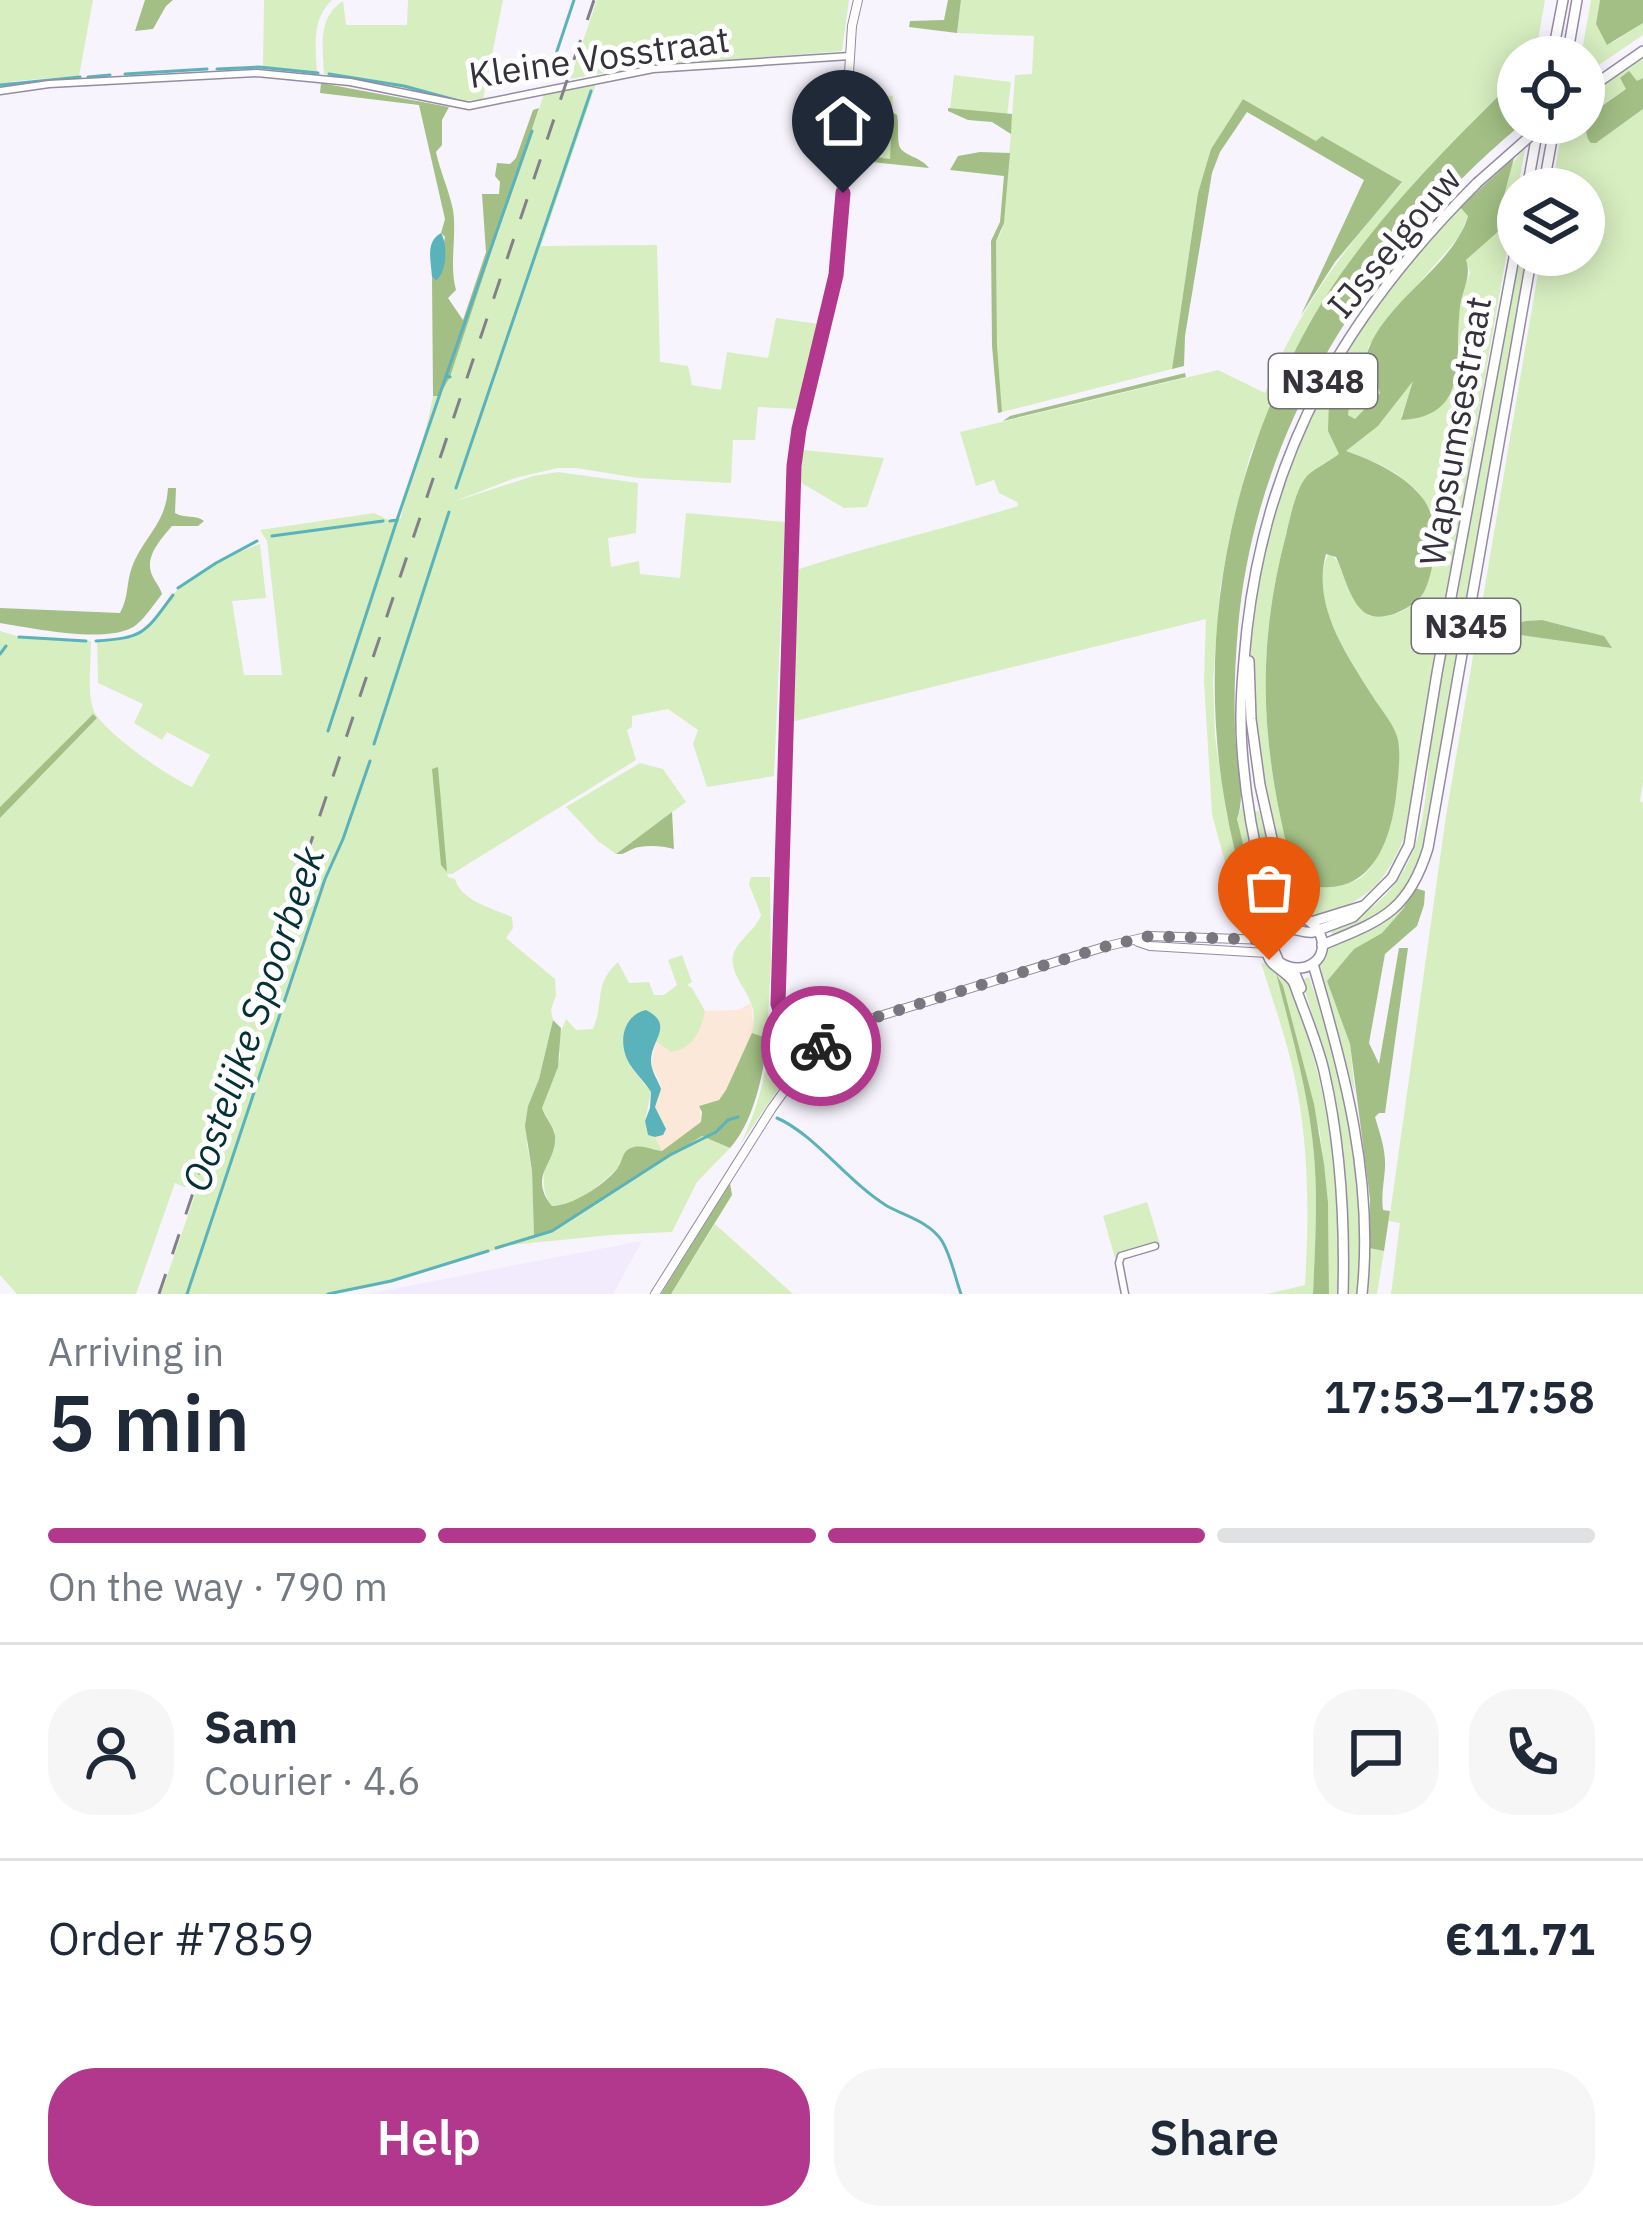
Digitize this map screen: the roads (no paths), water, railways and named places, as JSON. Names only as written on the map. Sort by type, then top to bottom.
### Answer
[{"type":"main road","points":[[1556,36],[1563,0]]},
{"type":"main road","points":[[1571,36],[1577,0]]},
{"type":"main road","points":[[1605,77],[1643,51]]},
{"type":"main road","name":"IJsselgouw","points":[[1279,928],[1250,814],[1240,720],[1248,620],[1275,494],[1299,430],[1333,362],[1388,280],[1519,144]]},
{"type":"main road","name":"Wapsumsestraat","points":[[1314,928],[1353,917],[1392,878],[1409,845],[1511,276]]},
{"type":"main road","name":"Wapsumsestraat","points":[[1322,946],[1384,917],[1405,896],[1423,867],[1528,276]]},
{"type":"main road","name":"IJsselgouw","points":[[1248,620],[1256,760],[1280,871],[1298,918]]},
{"type":"main road","points":[[1298,918],[1314,928],[1322,946],[1310,964],[1293,969],[1269,950],[1279,928],[1298,918]]},
{"type":"main road","points":[[1279,928],[1306,934],[1314,928]]},
{"type":"main road","points":[[1314,928],[1316,945],[1310,964],[1346,1079],[1360,1153],[1366,1235],[1362,1294]]},
{"type":"main road","points":[[1269,950],[1291,963],[1310,964]]},
{"type":"main road","points":[[1269,950],[1294,983],[1324,1070],[1343,1203],[1343,1294]]},
{"type":"main road","points":[[1293,969],[1306,1011]]},
{"type":"street","points":[[808,1058],[785,1025],[778,1004],[792,484],[799,429],[836,275],[858,0]]},
{"type":"street","name":"Kleine Vosstraat","points":[[0,92],[49,84],[257,73],[350,82],[470,106],[653,69],[850,56]]},
{"type":"street","points":[[655,1294],[772,1108],[822,1045],[870,1019],[1150,936],[1269,950]]},
{"type":"street","points":[[1137,941],[1150,946],[1269,950]]},
{"type":"street","points":[[1125,1294],[1121,1256],[1155,1246]]},
{"type":"water","points":[[441,233],[445,258],[436,281],[430,252]]},
{"type":"water","points":[[646,1010],[660,1027],[651,1061],[661,1089],[655,1107],[666,1129],[655,1137],[648,1135],[645,1121],[651,1092],[629,1063],[623,1043],[628,1022]]},
{"type":"waterway","points":[[549,75],[574,0]]},
{"type":"waterway","points":[[217,69],[259,67],[318,73]]},
{"type":"waterway","points":[[125,74],[207,69]]},
{"type":"waterway","points":[[329,74],[459,101]]},
{"type":"waterway","points":[[88,77],[110,75]]},
{"type":"waterway","points":[[0,85],[80,77]]},
{"type":"waterway","name":"Oostelijke Spoorbeek","points":[[456,488],[591,91]]},
{"type":"waterway","points":[[446,376],[532,131]]},
{"type":"waterway","points":[[390,521],[397,520],[446,376],[450,377]]},
{"type":"waterway","name":"Oostelijke Spoorbeek","points":[[374,744],[449,512]]},
{"type":"waterway","points":[[328,731],[397,520]]},
{"type":"waterway","points":[[272,536],[383,521]]},
{"type":"waterway","points":[[178,588],[257,541]]},
{"type":"waterway","points":[[96,641],[142,631],[173,595]]},
{"type":"waterway","points":[[19,637],[86,641]]},
{"type":"waterway","points":[[0,654],[6,646]]},
{"type":"waterway","name":"Oostelijke Spoorbeek","points":[[187,1294],[325,879],[370,761]]},
{"type":"waterway","points":[[496,1248],[552,1231],[738,1117]]},
{"type":"waterway","points":[[777,1118],[804,1135],[873,1196],[937,1234],[961,1294]]},
{"type":"waterway","points":[[328,1294],[391,1281],[488,1251]]},
{"type":"railway","points":[[159,1294],[594,0]]}]
